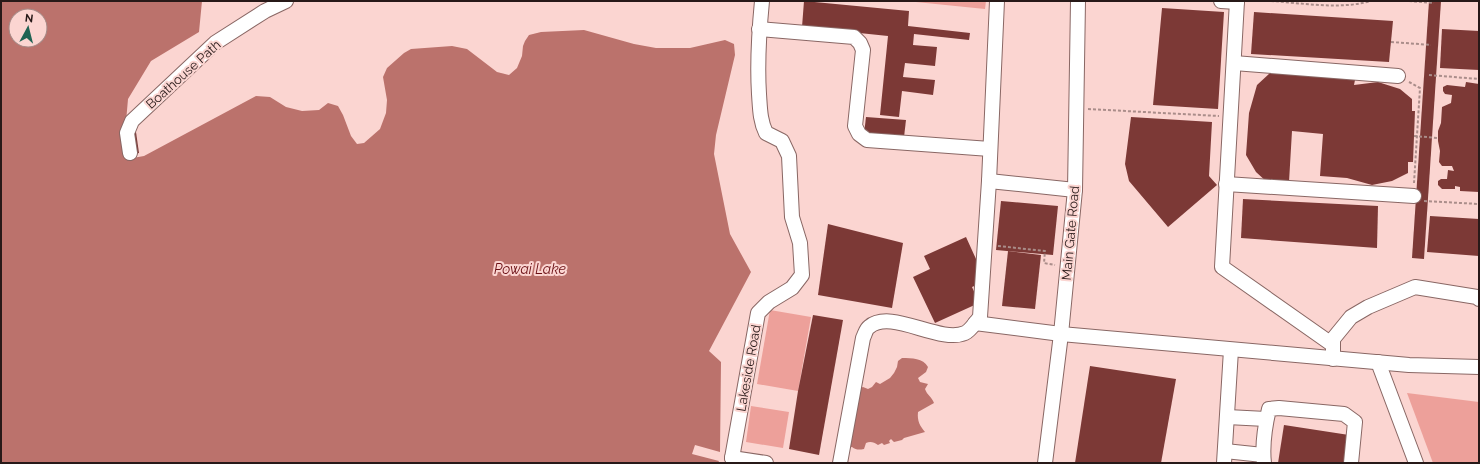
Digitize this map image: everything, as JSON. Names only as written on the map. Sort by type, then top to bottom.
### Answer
[{"type":"street","name":"Boathouse Path","points":[[130,153],[127,133],[132,121],[215,43],[265,11],[286,1]]},
{"type":"street","name":"Lakeside Road","points":[[762,1],[758,59],[762,123],[766,133],[782,141],[789,156],[792,217],[800,243],[802,275],[792,288],[769,302],[758,313],[733,460],[766,463]]},
{"type":"street","points":[[840,463],[863,338],[868,328],[875,323],[889,321],[949,336],[966,333],[980,318],[989,181],[997,1]]},
{"type":"street","name":"Main Gate Road","points":[[1045,463],[1061,334],[1075,190],[1078,1]]},
{"type":"street","points":[[1221,1],[1237,2],[1222,267],[1333,352]]},
{"type":"street","points":[[759,29],[854,37],[860,43],[863,50],[855,126],[859,134],[867,140],[990,149]]},
{"type":"street","points":[[1234,63],[1398,76]]},
{"type":"street","points":[[989,181],[1075,190]]},
{"type":"street","points":[[1226,184],[1417,198]]},
{"type":"street","points":[[1333,352],[1333,339],[1351,317],[1368,307],[1415,287],[1477,297],[1479,299]]},
{"type":"street","points":[[975,323],[1061,334],[1231,350],[1333,352],[1378,362],[1409,365],[1479,367]]},
{"type":"street","points":[[1231,350],[1225,457],[1264,459],[1266,419],[1269,409],[1280,408],[1344,414],[1355,422],[1351,463]]},
{"type":"street","points":[[1378,362],[1416,463]]},
{"type":"street","points":[[1227,417],[1266,419]]},
{"type":"path","points":[[1270,1],[1339,6],[1362,4],[1371,1]]},
{"type":"path","points":[[1409,1],[1434,3]]},
{"type":"path","points":[[1391,42],[1431,45]]},
{"type":"path","points":[[1429,75],[1479,79]]},
{"type":"path","points":[[1420,88],[1416,136],[1417,198],[1479,204]]},
{"type":"path","points":[[1076,108],[1230,117]]},
{"type":"path","points":[[1416,136],[1438,138]]},
{"type":"path","points":[[985,244],[1045,251],[1044,263],[1068,266]]},
{"type":"shaded area","points":[[906,1],[986,1],[985,9]]},
{"type":"shaded area","points":[[770,310],[811,317],[798,391],[757,384]]},
{"type":"shaded area","points":[[1407,393],[1479,402],[1479,463],[1433,463]]},
{"type":"shaded area","points":[[751,406],[789,412],[783,448],[746,442]]},
{"type":"water","name":"Powai Lake","points":[[1,1],[202,1],[199,32],[151,61],[128,99],[124,145],[127,159],[144,156],[256,96],[270,97],[286,107],[302,111],[319,110],[328,103],[338,106],[351,136],[357,144],[364,143],[380,129],[386,113],[387,100],[383,77],[387,68],[404,53],[411,49],[452,46],[467,49],[497,72],[509,75],[517,68],[522,56],[523,46],[529,35],[541,32],[584,30],[634,44],[656,48],[690,48],[725,40],[734,44],[735,55],[716,135],[714,154],[730,234],[751,272],[709,351],[721,362],[720,452],[695,445],[692,454],[719,461],[718,463],[1,463]]},
{"type":"water","points":[[902,358],[913,358],[920,360],[928,367],[926,372],[918,378],[920,382],[928,384],[925,389],[934,403],[918,412],[919,423],[925,432],[894,442],[891,439],[889,441],[890,443],[884,445],[882,443],[878,445],[869,442],[866,443],[864,449],[858,450],[852,447],[847,448],[850,433],[853,433],[851,426],[860,388],[863,387],[868,389],[876,382],[880,384],[890,378],[897,367],[898,361]]},
{"type":"building","points":[[804,1],[909,11],[908,26],[970,33],[969,40],[914,34],[913,45],[937,47],[935,66],[905,63],[903,77],[935,80],[933,95],[902,91],[899,117],[880,115],[888,36],[802,27]]},
{"type":"building","points":[[1429,1],[1441,1],[1424,259],[1412,258]]},
{"type":"building","points":[[1162,8],[1224,12],[1218,109],[1153,105]]},
{"type":"building","points":[[1254,12],[1393,21],[1389,62],[1251,54]]},
{"type":"building","points":[[1442,29],[1479,31],[1479,70],[1440,68]]},
{"type":"building","points":[[1270,73],[1355,80],[1354,85],[1378,82],[1400,89],[1412,99],[1412,111],[1415,111],[1413,162],[1408,162],[1408,173],[1392,181],[1372,185],[1347,178],[1320,176],[1323,134],[1292,131],[1289,182],[1268,183],[1256,172],[1246,155],[1249,113],[1257,85]]},
{"type":"building","points":[[1466,82],[1479,84],[1479,192],[1460,191],[1460,187],[1455,186],[1455,189],[1442,189],[1438,185],[1438,181],[1441,179],[1447,179],[1448,170],[1454,171],[1452,166],[1442,166],[1439,162],[1440,151],[1438,131],[1441,123],[1442,107],[1451,103],[1452,95],[1445,94],[1443,87],[1447,85],[1465,87]]},
{"type":"building","points":[[866,117],[906,120],[904,137],[864,134]]},
{"type":"building","points":[[1131,117],[1212,122],[1209,176],[1217,185],[1168,227],[1129,181],[1125,164]]},
{"type":"building","points":[[136,132],[139,153],[131,155],[128,133]]},
{"type":"building","points":[[1243,199],[1378,206],[1377,248],[1241,238]]},
{"type":"building","points":[[1001,201],[1058,206],[1053,255],[996,250]]},
{"type":"building","points":[[1430,216],[1479,219],[1479,256],[1427,252]]},
{"type":"building","points":[[828,224],[903,243],[892,308],[818,295]]},
{"type":"building","points":[[966,237],[986,281],[972,287],[979,303],[935,323],[913,277],[930,269],[924,256]]},
{"type":"building","points":[[1008,251],[1041,255],[1035,309],[1002,306]]},
{"type":"building","points":[[813,315],[843,320],[819,455],[789,449],[798,391]]},
{"type":"building","points":[[1090,366],[1176,379],[1161,463],[1075,463]]},
{"type":"building","points":[[1284,425],[1349,435],[1345,463],[1278,463]]}]
